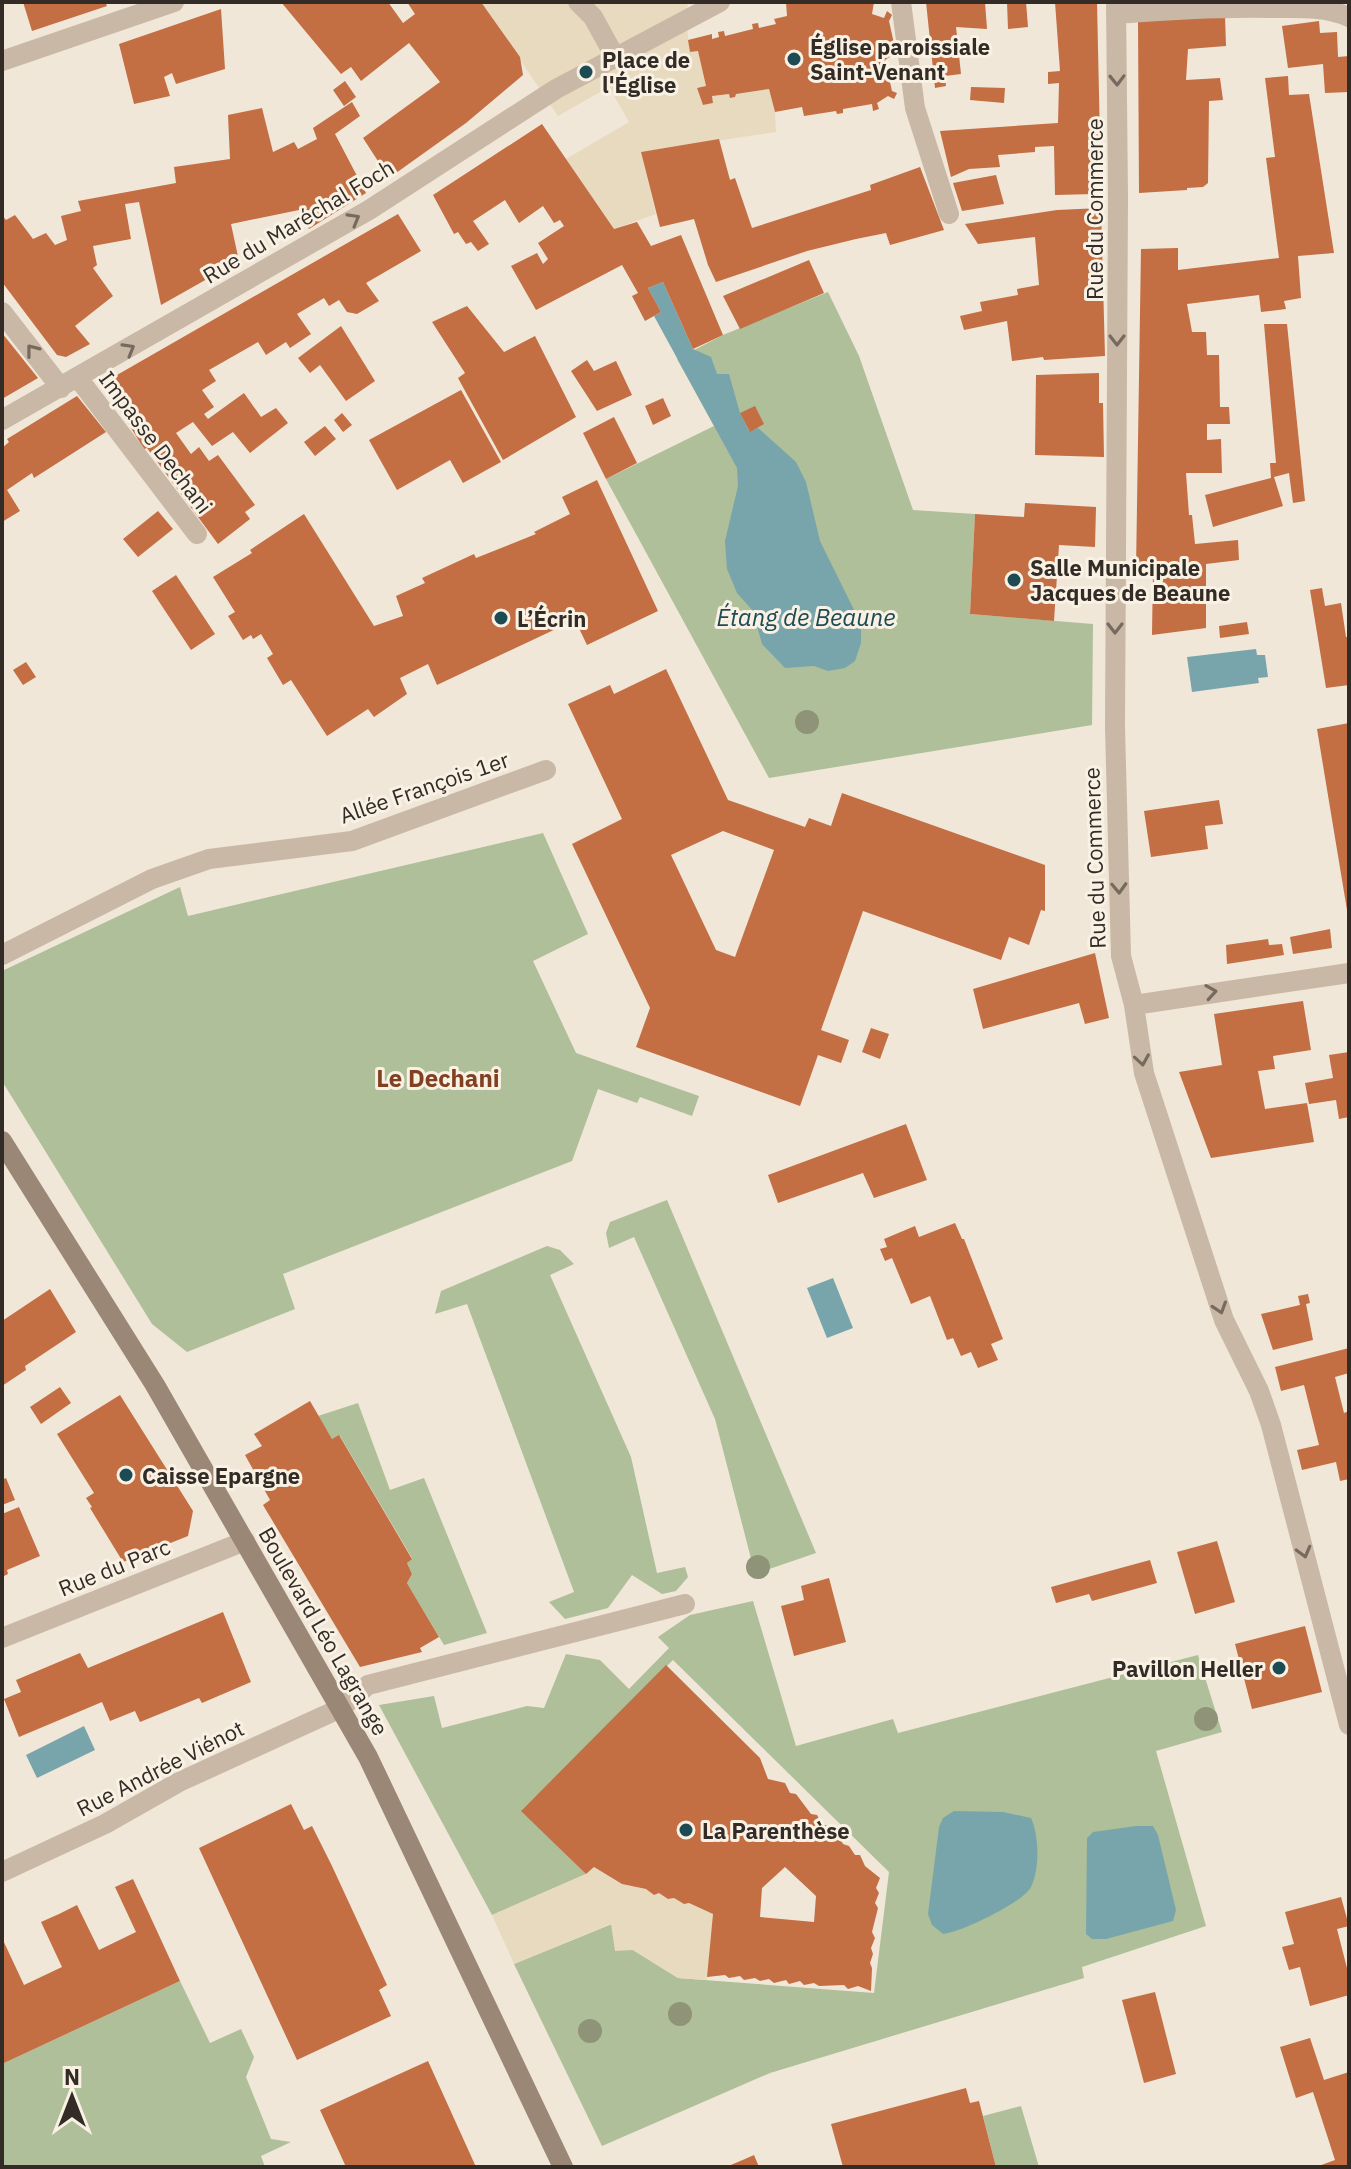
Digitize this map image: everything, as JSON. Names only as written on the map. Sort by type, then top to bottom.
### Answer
[{"type":"street","points":[[2,61],[174,2]]},
{"type":"street","points":[[578,2],[593,17],[615,57],[720,2]]},
{"type":"street","points":[[901,2],[915,108],[949,214]]},
{"type":"street","points":[[1116,8],[1316,8],[1349,17]]},
{"type":"street","name":"Rue du Commerce","points":[[1116,8],[1115,759],[1121,956],[1134,1005],[1144,1073],[1224,1320],[1259,1391],[1271,1425],[1349,1725]]},
{"type":"street","name":"Rue du Maréchal Foch","points":[[2,420],[369,210],[544,96],[615,57]]},
{"type":"street","name":"Impasse Dechani","points":[[2,312],[70,383],[197,534]]},
{"type":"street","name":"Allée François 1er","points":[[2,955],[152,879],[209,859],[352,841],[546,770]]},
{"type":"street","points":[[1134,1005],[1349,973]]},
{"type":"street","name":"Boulevard Léo Lagrange","points":[[2,1141],[155,1385],[341,1708],[398,1819],[563,2167]]},
{"type":"street","name":"Rue du Parc","points":[[2,1638],[245,1541]]},
{"type":"street","name":"Rue Andrée Viénot","points":[[2,1872],[105,1824],[179,1782],[341,1708],[368,1685],[685,1604]]},
{"type":"green space","points":[[828,292],[859,356],[913,510],[975,514],[970,614],[1093,624],[1092,725],[769,778],[606,479],[714,426],[677,359],[723,335]]},
{"type":"green space","points":[[543,833],[588,934],[533,961],[576,1053],[699,1096],[692,1116],[640,1097],[637,1103],[598,1089],[572,1161],[283,1274],[295,1309],[187,1352],[152,1324],[2,1081],[2,971],[180,887],[188,916]]},
{"type":"green space","points":[[667,1200],[816,1553],[755,1574],[715,1419],[634,1237],[609,1248],[606,1233],[610,1222]]},
{"type":"green space","points":[[547,1246],[560,1250],[574,1264],[550,1275],[631,1457],[657,1573],[685,1567],[688,1577],[676,1591],[662,1594],[632,1575],[608,1608],[565,1619],[549,1602],[574,1592],[467,1304],[435,1314],[441,1291]]},
{"type":"green space","points":[[358,1403],[390,1490],[424,1478],[487,1633],[444,1645],[407,1583],[412,1574],[407,1563],[412,1558],[340,1436],[332,1439],[318,1416]]},
{"type":"green space","points":[[753,1601],[796,1746],[893,1719],[898,1733],[1198,1655],[1222,1732],[1156,1751],[1206,1926],[1082,1967],[1084,1978],[770,2073],[602,2146],[514,1964],[612,1924],[633,1950],[678,1978],[874,1993],[889,1872],[673,1660],[522,1810],[586,1874],[492,1915],[379,1705],[434,1696],[442,1728],[527,1706],[544,1708],[566,1654],[600,1660],[629,1689],[669,1648],[658,1637],[690,1615]]},
{"type":"green space","points":[[180,1981],[210,2043],[241,2029],[254,2057],[246,2077],[271,2139],[291,2142],[261,2156],[265,2167],[2,2167],[2,2064]]},
{"type":"green space","points":[[1021,2106],[1039,2167],[996,2167],[983,2116]]},
{"type":"shaded area","points":[[481,2],[688,2],[686,20],[690,52],[698,51],[706,86],[697,88],[703,105],[713,103],[712,96],[769,89],[776,132],[641,152],[656,214],[614,229],[566,159],[629,122],[609,87],[558,116]]},
{"type":"shaded area","points":[[594,1867],[622,1884],[646,1889],[654,1895],[659,1893],[713,1914],[707,1980],[678,1978],[633,1950],[615,1951],[611,1924],[514,1964],[492,1915],[586,1874]]},
{"type":"water","name":"Étang de Beaune","points":[[663,282],[693,349],[711,357],[717,374],[729,374],[740,413],[749,431],[758,428],[796,462],[806,482],[820,541],[861,624],[861,643],[855,661],[845,668],[828,671],[814,666],[785,668],[762,644],[753,611],[737,593],[727,569],[725,541],[738,486],[737,468],[654,316],[661,312],[648,288]]},
{"type":"water","points":[[1256,649],[1257,655],[1265,655],[1268,677],[1258,678],[1259,683],[1192,692],[1187,657]]},
{"type":"water","points":[[833,1278],[853,1328],[827,1338],[807,1288]]},
{"type":"water","points":[[84,1726],[95,1750],[37,1778],[26,1755]]},
{"type":"water","points":[[954,1811],[1003,1812],[1031,1818],[1036,1833],[1037,1862],[1031,1887],[1017,1901],[976,1923],[943,1934],[932,1925],[928,1914],[939,1827],[943,1818]]},
{"type":"water","points":[[1153,1826],[1158,1835],[1176,1910],[1173,1921],[1106,1939],[1092,1939],[1086,1934],[1087,1838],[1093,1832]]},
{"type":"building","points":[[23,2],[105,2],[107,6],[32,31]]},
{"type":"building","points":[[281,2],[388,2],[403,23],[415,14],[407,2],[481,2],[520,57],[523,75],[466,123],[389,178],[363,138],[440,82],[409,43],[361,81],[351,67],[341,74]]},
{"type":"building","name":"Église paroissiale Saint-Venant","points":[[786,2],[874,2],[872,14],[884,18],[887,11],[892,15],[889,21],[895,48],[901,51],[899,56],[894,54],[885,60],[892,91],[897,93],[894,99],[888,96],[877,103],[879,109],[873,111],[872,104],[843,109],[843,113],[837,114],[836,111],[804,116],[802,107],[775,112],[769,89],[736,94],[730,98],[729,94],[712,96],[713,103],[703,105],[697,88],[706,86],[698,51],[690,52],[688,40],[712,34],[712,39],[719,37],[718,32],[724,31],[725,36],[753,29],[752,24],[758,23],[759,28],[776,24],[774,19],[787,16]]},
{"type":"building","points":[[926,2],[985,2],[987,29],[956,27],[961,74],[945,76],[946,86],[935,88]]},
{"type":"building","points":[[1007,2],[1026,2],[1028,27],[1008,29]]},
{"type":"building","points":[[1055,2],[1097,2],[1101,187],[1095,194],[1055,195],[1054,146],[1035,147],[1035,152],[998,155],[1000,167],[969,169],[951,177],[940,131],[1058,123],[1059,83],[1048,84],[1048,72],[1060,71]]},
{"type":"building","points":[[221,9],[225,69],[176,84],[172,73],[164,77],[170,96],[134,104],[119,44]]},
{"type":"building","points":[[1225,16],[1226,46],[1188,49],[1186,80],[1220,78],[1223,100],[1209,101],[1208,183],[1187,190],[1139,193],[1138,21]]},
{"type":"building","points":[[1319,21],[1320,33],[1337,32],[1338,57],[1349,56],[1349,92],[1325,93],[1323,64],[1288,68],[1282,26]]},
{"type":"building","points":[[1288,76],[1289,95],[1309,94],[1334,253],[1298,256],[1301,298],[1284,301],[1286,309],[1261,312],[1259,295],[1187,304],[1192,332],[1206,332],[1207,355],[1219,355],[1220,407],[1229,407],[1230,424],[1207,424],[1207,440],[1221,439],[1222,473],[1186,473],[1189,515],[1192,515],[1195,544],[1238,540],[1239,560],[1206,564],[1206,628],[1152,635],[1153,568],[1136,570],[1141,249],[1178,248],[1178,270],[1279,258],[1266,158],[1275,157],[1265,78]]},
{"type":"building","points":[[345,81],[356,97],[344,106],[333,90]]},
{"type":"building","points":[[971,87],[1005,88],[1004,103],[970,100]]},
{"type":"building","points":[[352,102],[360,116],[335,134],[366,193],[309,229],[299,210],[231,224],[239,261],[161,305],[139,202],[125,204],[131,239],[93,246],[97,265],[93,268],[113,296],[75,326],[90,344],[66,357],[57,355],[2,282],[2,215],[6,220],[15,215],[33,239],[46,233],[55,245],[67,240],[61,216],[81,211],[78,201],[176,183],[174,167],[230,159],[228,115],[262,108],[273,152],[294,142],[298,149],[317,139],[313,128]]},
{"type":"building","points":[[542,124],[614,229],[637,222],[651,246],[681,235],[723,335],[693,349],[663,282],[648,288],[661,312],[645,321],[632,296],[638,293],[622,265],[536,310],[511,266],[537,253],[543,264],[548,259],[538,243],[564,226],[560,220],[554,223],[543,206],[519,223],[505,200],[473,221],[489,244],[478,251],[471,242],[466,244],[458,232],[454,234],[433,195]]},
{"type":"building","points":[[719,139],[730,180],[735,178],[752,228],[871,190],[870,185],[920,167],[944,230],[890,245],[886,233],[856,239],[807,251],[716,282],[694,219],[660,227],[641,152]]},
{"type":"building","points":[[996,175],[1004,204],[962,211],[953,183]]},
{"type":"building","points":[[1101,208],[1105,356],[1012,361],[1007,321],[964,330],[960,316],[982,311],[980,302],[1018,295],[1017,289],[1039,285],[1035,237],[978,244],[965,224],[1057,210]]},
{"type":"building","points":[[398,214],[421,251],[366,283],[379,301],[357,314],[347,312],[339,300],[329,306],[324,298],[297,314],[311,334],[290,348],[286,342],[266,355],[258,342],[209,370],[216,381],[202,390],[214,407],[204,414],[208,419],[244,393],[261,417],[276,408],[288,423],[250,453],[233,432],[212,446],[193,422],[176,433],[191,454],[199,447],[209,461],[218,455],[255,505],[245,512],[250,519],[218,544],[147,448],[144,449],[103,383]]},
{"type":"building","points":[[809,260],[824,293],[740,329],[723,296]]},
{"type":"building","points":[[467,306],[504,352],[535,336],[576,417],[503,460],[458,378],[465,373],[432,322]]},
{"type":"building","points":[[1264,324],[1287,324],[1305,501],[1293,503],[1289,473],[1274,477],[1283,506],[1213,527],[1205,495],[1271,478],[1270,463],[1276,463]]},
{"type":"building","points":[[341,326],[375,381],[346,401],[320,365],[310,373],[298,358]]},
{"type":"building","points":[[2,333],[38,378],[2,399]]},
{"type":"building","points":[[587,360],[594,371],[616,361],[632,395],[597,411],[571,371]]},
{"type":"building","points":[[1099,373],[1104,457],[1035,455],[1036,375]]},
{"type":"building","points":[[461,390],[501,462],[463,483],[450,460],[397,490],[369,440]]},
{"type":"building","points":[[77,396],[106,432],[34,478],[32,473],[7,490],[20,511],[2,522],[2,448],[9,442],[7,439]]},
{"type":"building","points":[[663,398],[671,416],[653,425],[645,406]]},
{"type":"building","points":[[755,406],[764,424],[750,432],[740,413]]},
{"type":"building","points":[[342,413],[352,425],[343,432],[334,420]]},
{"type":"building","points":[[614,417],[637,463],[606,479],[583,433]]},
{"type":"building","points":[[325,426],[336,439],[315,456],[304,442]]},
{"type":"building","name":"L’Écrin","points":[[597,480],[658,611],[587,645],[575,620],[437,685],[428,664],[400,678],[407,694],[374,717],[368,709],[327,736],[291,680],[283,685],[267,658],[273,654],[261,634],[243,640],[228,616],[235,612],[213,577],[252,553],[250,550],[304,514],[374,626],[403,616],[396,596],[425,583],[422,578],[474,554],[476,558],[536,534],[534,532],[570,514],[562,497]]},
{"type":"building","name":"Salle Municipale Jacques de Beaune","points":[[1025,503],[1096,507],[1095,547],[1059,545],[1054,621],[970,614],[975,514],[1024,517]]},
{"type":"building","points":[[158,511],[173,529],[138,557],[123,539]]},
{"type":"building","points":[[176,575],[215,634],[191,650],[152,591]]},
{"type":"building","points":[[1322,588],[1325,606],[1341,603],[1346,637],[1349,637],[1349,685],[1326,688],[1310,590]]},
{"type":"building","points":[[1247,622],[1249,634],[1220,638],[1219,626]]},
{"type":"building","points":[[26,662],[36,677],[23,685],[13,670]]},
{"type":"building","points":[[666,669],[728,800],[805,827],[809,818],[831,826],[842,793],[1045,865],[1045,911],[1041,910],[1029,945],[1009,937],[1001,960],[863,911],[821,1030],[849,1040],[841,1063],[818,1055],[800,1106],[636,1047],[650,1008],[572,844],[622,819],[568,704],[610,685],[614,694]],"holes":[[[723,831],[774,850],[735,957],[716,950],[671,855]]]},
{"type":"building","points":[[1349,723],[1349,910],[1347,910],[1317,729]]},
{"type":"building","points":[[1219,800],[1223,824],[1205,826],[1208,849],[1151,857],[1144,811]]},
{"type":"building","points":[[1330,929],[1332,948],[1293,954],[1290,937]]},
{"type":"building","points":[[1268,939],[1269,945],[1282,944],[1284,955],[1227,964],[1226,945]]},
{"type":"building","points":[[1095,953],[1109,1018],[1085,1024],[1079,1003],[983,1029],[973,989]]},
{"type":"building","points":[[1303,1001],[1311,1050],[1273,1056],[1275,1069],[1258,1071],[1265,1109],[1307,1103],[1314,1142],[1211,1158],[1179,1072],[1222,1065],[1214,1014]]},
{"type":"building","points":[[871,1028],[889,1034],[880,1059],[862,1052]]},
{"type":"building","points":[[1349,1052],[1349,1117],[1339,1119],[1336,1100],[1309,1104],[1305,1083],[1333,1078],[1329,1055]]},
{"type":"building","points":[[906,1124],[927,1180],[874,1198],[863,1173],[778,1203],[768,1175]]},
{"type":"building","points":[[955,1223],[1003,1339],[991,1344],[998,1360],[978,1368],[971,1352],[961,1356],[953,1338],[947,1340],[930,1296],[911,1304],[892,1258],[885,1261],[880,1249],[887,1247],[884,1239],[915,1226],[919,1237]]},
{"type":"building","points":[[50,1289],[76,1332],[25,1366],[26,1370],[2,1386],[2,1321]]},
{"type":"building","points":[[1308,1294],[1310,1303],[1306,1304],[1313,1340],[1273,1350],[1261,1314],[1300,1305],[1298,1296]]},
{"type":"building","points":[[1349,1348],[1349,1373],[1335,1377],[1344,1413],[1349,1411],[1349,1479],[1340,1481],[1336,1462],[1302,1470],[1297,1450],[1319,1445],[1304,1385],[1281,1391],[1275,1367]]},
{"type":"building","points":[[60,1387],[71,1403],[41,1424],[30,1407]]},
{"type":"building","name":"Caisse Epargne","points":[[120,1395],[193,1511],[188,1536],[123,1562],[90,1508],[86,1498],[94,1493],[57,1434]]},
{"type":"building","points":[[310,1401],[332,1439],[339,1435],[412,1559],[407,1563],[412,1574],[407,1583],[439,1637],[420,1648],[422,1652],[360,1667],[263,1505],[270,1500],[245,1455],[262,1446],[254,1434]]},
{"type":"building","points":[[6,1478],[15,1500],[2,1505],[2,1480]]},
{"type":"building","points":[[19,1507],[40,1556],[7,1570],[8,1574],[2,1577],[2,1514]]},
{"type":"building","points":[[1217,1541],[1235,1602],[1195,1614],[1177,1552]]},
{"type":"building","points":[[1150,1560],[1157,1583],[1092,1601],[1089,1594],[1056,1603],[1051,1587]]},
{"type":"building","points":[[829,1578],[846,1642],[794,1656],[781,1606],[804,1600],[801,1586]]},
{"type":"building","points":[[223,1612],[251,1682],[202,1703],[199,1698],[140,1722],[135,1711],[110,1721],[102,1702],[19,1737],[4,1699],[21,1692],[16,1680],[80,1653],[88,1668]]},
{"type":"building","name":"Pavillon Heller","points":[[1305,1626],[1322,1692],[1252,1709],[1235,1644]]},
{"type":"building","name":"La Parenthèse","points":[[666,1665],[760,1758],[768,1779],[785,1783],[790,1793],[796,1794],[811,1814],[817,1815],[822,1824],[839,1836],[855,1855],[860,1855],[865,1866],[880,1878],[876,1888],[879,1893],[875,1903],[878,1908],[872,1932],[875,1938],[871,1948],[871,1991],[858,1986],[848,1989],[844,1985],[804,1985],[800,1981],[789,1984],[786,1980],[774,1983],[769,1979],[744,1980],[740,1976],[707,1977],[713,1914],[659,1893],[654,1895],[646,1889],[622,1884],[594,1867],[586,1874],[521,1811]],"holes":[[[785,1867],[816,1896],[814,1922],[760,1917],[762,1888]]]},
{"type":"building","points":[[291,1804],[304,1830],[312,1826],[332,1866],[387,1985],[379,1990],[391,2016],[297,2060],[199,1848]]},
{"type":"building","points":[[133,1879],[180,1981],[2,2064],[2,1938],[24,1985],[62,1967],[41,1922],[77,1905],[99,1950],[136,1932],[115,1887]]},
{"type":"building","points":[[1341,1897],[1349,1926],[1337,1929],[1349,1976],[1349,1995],[1310,2006],[1300,1967],[1289,1970],[1282,1947],[1294,1944],[1285,1912]]},
{"type":"building","points":[[1155,1992],[1176,2074],[1144,2083],[1122,2000]]},
{"type":"building","points":[[1310,2038],[1324,2080],[1349,2072],[1349,2167],[1316,2167],[1335,2160],[1313,2092],[1296,2098],[1280,2047]]},
{"type":"building","points":[[428,2061],[476,2167],[346,2167],[320,2110]]},
{"type":"building","points":[[966,2088],[970,2103],[979,2101],[996,2167],[843,2167],[831,2124]]},
{"type":"building","points":[[754,2155],[759,2167],[726,2167],[745,2159]]},
{"type":"place","name":"Église paroissiale Saint-Venant","points":[[794,59]]},
{"type":"place","name":"Place de l'Église","points":[[586,72]]},
{"type":"place","name":"Salle Municipale Jacques de Beaune","points":[[1014,580]]},
{"type":"place","name":"L’Écrin","points":[[501,618]]},
{"type":"place","name":"Caisse Epargne","points":[[126,1475]]},
{"type":"place","name":"Pavillon Heller","points":[[1279,1668]]},
{"type":"place","name":"La Parenthèse","points":[[686,1830]]},
{"type":"district","name":"Le Dechani","points":[[438,1078]]}]
